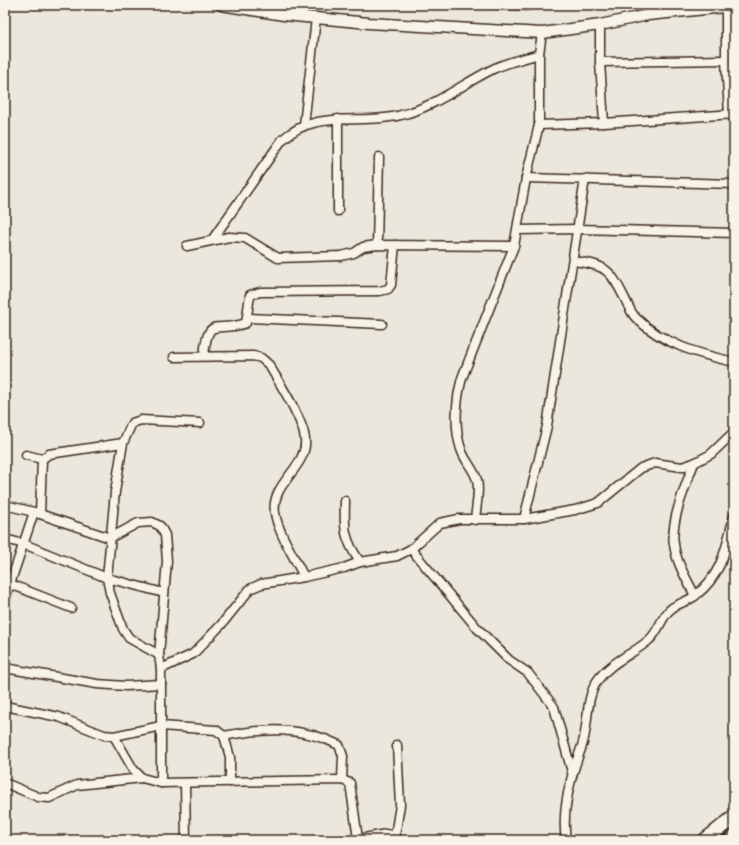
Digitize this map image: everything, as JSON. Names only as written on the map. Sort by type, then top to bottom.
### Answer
[{"type":"main road","points":[[705,840],[734,817]]},
{"type":"street","points":[[221,5],[316,18],[542,33],[600,26],[648,15],[730,7],[726,60],[732,115],[604,123],[539,125]]},
{"type":"street","points":[[304,125],[316,18]]},
{"type":"street","points":[[600,26],[600,62],[604,123]]},
{"type":"street","points":[[475,520],[479,494],[476,478],[461,450],[458,439],[458,393],[462,378],[514,246],[518,230],[526,178],[539,125],[539,54],[542,33]]},
{"type":"street","points":[[212,240],[282,140],[291,131],[304,125],[338,119],[400,116],[439,101],[494,69],[539,54]]},
{"type":"street","points":[[600,62],[726,60]]},
{"type":"street","points":[[338,119],[338,211]]},
{"type":"street","points":[[377,245],[379,157]]},
{"type":"street","points":[[526,178],[734,184]]},
{"type":"street","points":[[524,519],[546,426],[585,179]]},
{"type":"street","points":[[518,230],[578,229],[734,233]]},
{"type":"street","points":[[187,246],[229,237],[246,238],[278,258],[341,256],[354,253],[363,247],[377,245],[514,246]]},
{"type":"street","points":[[204,356],[205,337],[208,332],[215,328],[246,323],[248,318],[250,295],[260,292],[380,291],[388,289],[395,245]]},
{"type":"street","points":[[573,261],[594,264],[605,269],[615,280],[634,316],[648,329],[679,347],[702,355],[734,362]]},
{"type":"street","points":[[248,318],[382,324]]},
{"type":"street","points":[[174,357],[253,356],[262,358],[269,365],[301,423],[305,440],[303,456],[279,489],[274,512],[279,527],[304,577]]},
{"type":"street","points":[[159,655],[129,638],[123,629],[110,593],[107,578],[110,538],[123,443],[132,423],[141,420],[200,423]]},
{"type":"street","points":[[161,669],[193,654],[221,625],[250,589],[273,581],[304,577],[344,568],[360,562],[384,559],[411,549],[440,523],[459,519],[524,519],[575,510],[598,503],[641,468],[655,463],[682,466],[694,463],[711,454],[734,432]]},
{"type":"street","points":[[5,599],[24,544],[37,513],[42,459],[49,454],[123,443]]},
{"type":"street","points":[[26,455],[42,459]]},
{"type":"street","points":[[694,463],[675,525],[673,543],[678,561],[695,596]]},
{"type":"street","points":[[345,501],[344,528],[349,547],[360,562]]},
{"type":"street","points":[[5,505],[37,513],[110,538],[138,523],[152,522],[160,526],[165,536],[167,561],[159,655],[161,669],[161,783]]},
{"type":"street","points":[[566,840],[564,827],[572,772],[586,733],[591,695],[597,681],[612,665],[650,639],[671,608],[695,596],[713,578],[724,557],[734,516]]},
{"type":"street","points":[[5,539],[24,544],[107,578],[164,593]]},
{"type":"street","points":[[411,549],[477,628],[509,660],[528,673],[554,707],[572,772]]},
{"type":"street","points":[[10,584],[71,608]]},
{"type":"street","points":[[5,668],[97,684],[126,686],[161,684]]},
{"type":"street","points":[[5,706],[59,717],[93,732],[114,736],[161,726],[216,730],[224,736],[230,757],[230,782]]},
{"type":"street","points":[[224,736],[275,729],[325,738],[339,745],[343,756],[342,780]]},
{"type":"street","points":[[114,736],[133,769],[142,778]]},
{"type":"street","points":[[5,783],[38,797],[49,798],[77,785],[142,778],[161,783],[342,780],[350,783],[352,790],[355,840],[386,834],[397,838],[400,805],[397,745]]},
{"type":"street","points":[[185,783],[186,840]]},
{"type":"green space","points":[[421,5],[570,5],[526,11]]}]
